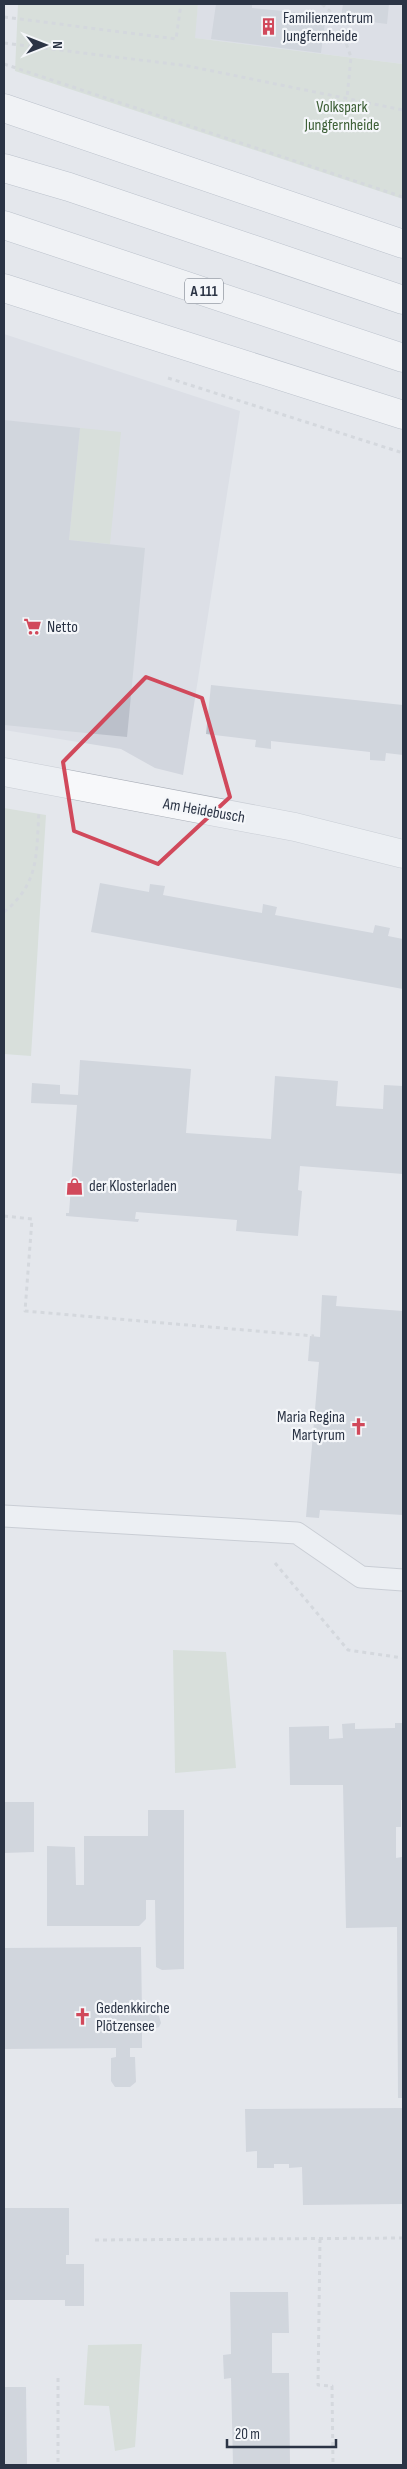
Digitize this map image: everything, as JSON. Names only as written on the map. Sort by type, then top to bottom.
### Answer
[{"type":"highway","points":[[4,108],[403,244]]},
{"type":"highway","points":[[4,168],[69,187],[403,300]]},
{"type":"highway","name":"A 111","points":[[4,225],[403,358]]},
{"type":"highway","points":[[4,288],[403,415]]},
{"type":"street","name":"Am Heidebusch","points":[[4,772],[296,827],[403,854]]},
{"type":"lane","points":[[4,1516],[249,1532],[297,1533],[361,1577],[403,1580]]},
{"type":"path","points":[[4,17],[176,40],[180,4]]},
{"type":"path","points":[[322,4],[337,18],[351,57],[348,98]]},
{"type":"path","points":[[4,42],[188,66],[403,110]]},
{"type":"path","points":[[4,64],[403,197]]},
{"type":"path","points":[[161,375],[403,453]]},
{"type":"path","points":[[4,912],[19,900],[33,875],[40,808]]},
{"type":"path","points":[[4,1216],[32,1219],[25,1311],[314,1336]]},
{"type":"path","points":[[249,1532],[348,1650],[403,1658]]},
{"type":"path","points":[[95,2240],[403,2238]]},
{"type":"path","points":[[320,2239],[318,2385],[332,2386],[333,2465]]},
{"type":"path","points":[[58,2378],[58,2465]]},
{"type":"highlighted area","points":[[146,677],[202,698],[230,797],[158,864],[74,831],[63,762]]},
{"type":"shaded area","points":[[198,4],[403,4],[403,64],[194,38]]},
{"type":"shaded area","points":[[4,334],[240,411],[183,775],[155,768],[121,749],[4,730]]},
{"type":"green space","name":"Volkspark Jungfernheide","points":[[18,4],[198,4],[195,38],[403,64],[403,199],[15,71]]},
{"type":"green space","points":[[80,428],[121,432],[110,544],[69,540]]},
{"type":"green space","points":[[4,808],[46,815],[31,1056],[4,1054]]},
{"type":"green space","points":[[173,1650],[226,1652],[236,1768],[175,1773]]},
{"type":"green space","points":[[142,2344],[135,2447],[115,2451],[109,2406],[84,2405],[88,2345]]},
{"type":"building","name":"Familienzentrum Jungfernheide","points":[[216,4],[252,4],[252,8],[326,15],[321,53],[211,39]]},
{"type":"building","points":[[343,4],[389,4],[387,24],[341,18]]},
{"type":"building","points":[[4,420],[80,428],[69,540],[145,548],[127,737],[4,725]]},
{"type":"building","points":[[211,685],[403,705],[403,755],[386,753],[385,761],[370,760],[370,752],[271,741],[271,749],[255,747],[256,740],[206,734]]},
{"type":"building","points":[[100,883],[149,892],[150,884],[165,886],[163,895],[262,913],[263,904],[277,907],[275,915],[373,933],[375,925],[390,928],[388,936],[403,939],[403,989],[91,932]]},
{"type":"building","points":[[80,1060],[191,1069],[186,1133],[271,1139],[275,1076],[338,1081],[336,1106],[383,1109],[384,1085],[403,1086],[403,1174],[300,1166],[298,1190],[302,1191],[298,1236],[236,1231],[237,1220],[136,1212],[135,1219],[139,1219],[138,1222],[66,1216],[66,1213],[69,1213],[77,1105],[31,1103],[32,1083],[60,1085],[60,1094],[78,1095]]},
{"type":"building","name":"Maria Regina Martyrum","points":[[322,1295],[337,1296],[336,1306],[403,1311],[403,1515],[320,1510],[319,1518],[306,1517],[319,1362],[308,1361],[310,1336],[320,1337]]},
{"type":"building","points":[[355,1723],[355,1729],[395,1728],[395,1723],[403,1723],[403,1800],[401,1800],[401,1827],[396,1827],[396,1858],[402,1857],[403,1882],[403,2098],[398,2098],[397,1927],[346,1928],[343,1785],[290,1785],[289,1727],[329,1726],[329,1739],[343,1738],[342,1724]]},
{"type":"building","points":[[4,1802],[34,1802],[34,1852],[4,1853]]},
{"type":"building","points":[[148,1810],[184,1810],[184,1969],[162,1970],[156,1967],[155,1900],[146,1900],[146,1919],[139,1926],[47,1926],[47,1846],[75,1847],[76,1885],[84,1885],[84,1836],[148,1836]]},
{"type":"building","name":"Gedenkkirche Plötzensee","points":[[141,1947],[142,2012],[155,2012],[159,2016],[161,2023],[159,2027],[152,2029],[142,2022],[142,2048],[130,2048],[130,2057],[135,2057],[136,2082],[130,2087],[115,2087],[111,2081],[111,2058],[116,2057],[116,2048],[4,2049],[4,1948]]},
{"type":"building","points":[[403,2108],[403,2204],[303,2205],[302,2167],[289,2168],[289,2164],[274,2164],[274,2168],[257,2168],[257,2151],[246,2152],[245,2109]]},
{"type":"building","points":[[4,2208],[69,2208],[69,2255],[66,2255],[66,2264],[84,2264],[84,2306],[65,2306],[65,2300],[4,2300]]},
{"type":"building","points":[[230,2292],[288,2292],[289,2333],[272,2333],[272,2373],[289,2373],[290,2465],[233,2465],[231,2378],[224,2379],[223,2355],[231,2354]]},
{"type":"building","points":[[4,2387],[26,2387],[27,2465],[4,2465]]},
{"type":"place","name":"Familienzentrum Jungfernheide","points":[[269,27]]},
{"type":"place","name":"Netto","points":[[33,627]]},
{"type":"place","name":"der Klosterladen","points":[[75,1186]]},
{"type":"place","name":"Maria Regina Martyrum","points":[[359,1426]]},
{"type":"place","name":"Gedenkkirche Plötzensee","points":[[82,2017]]}]
